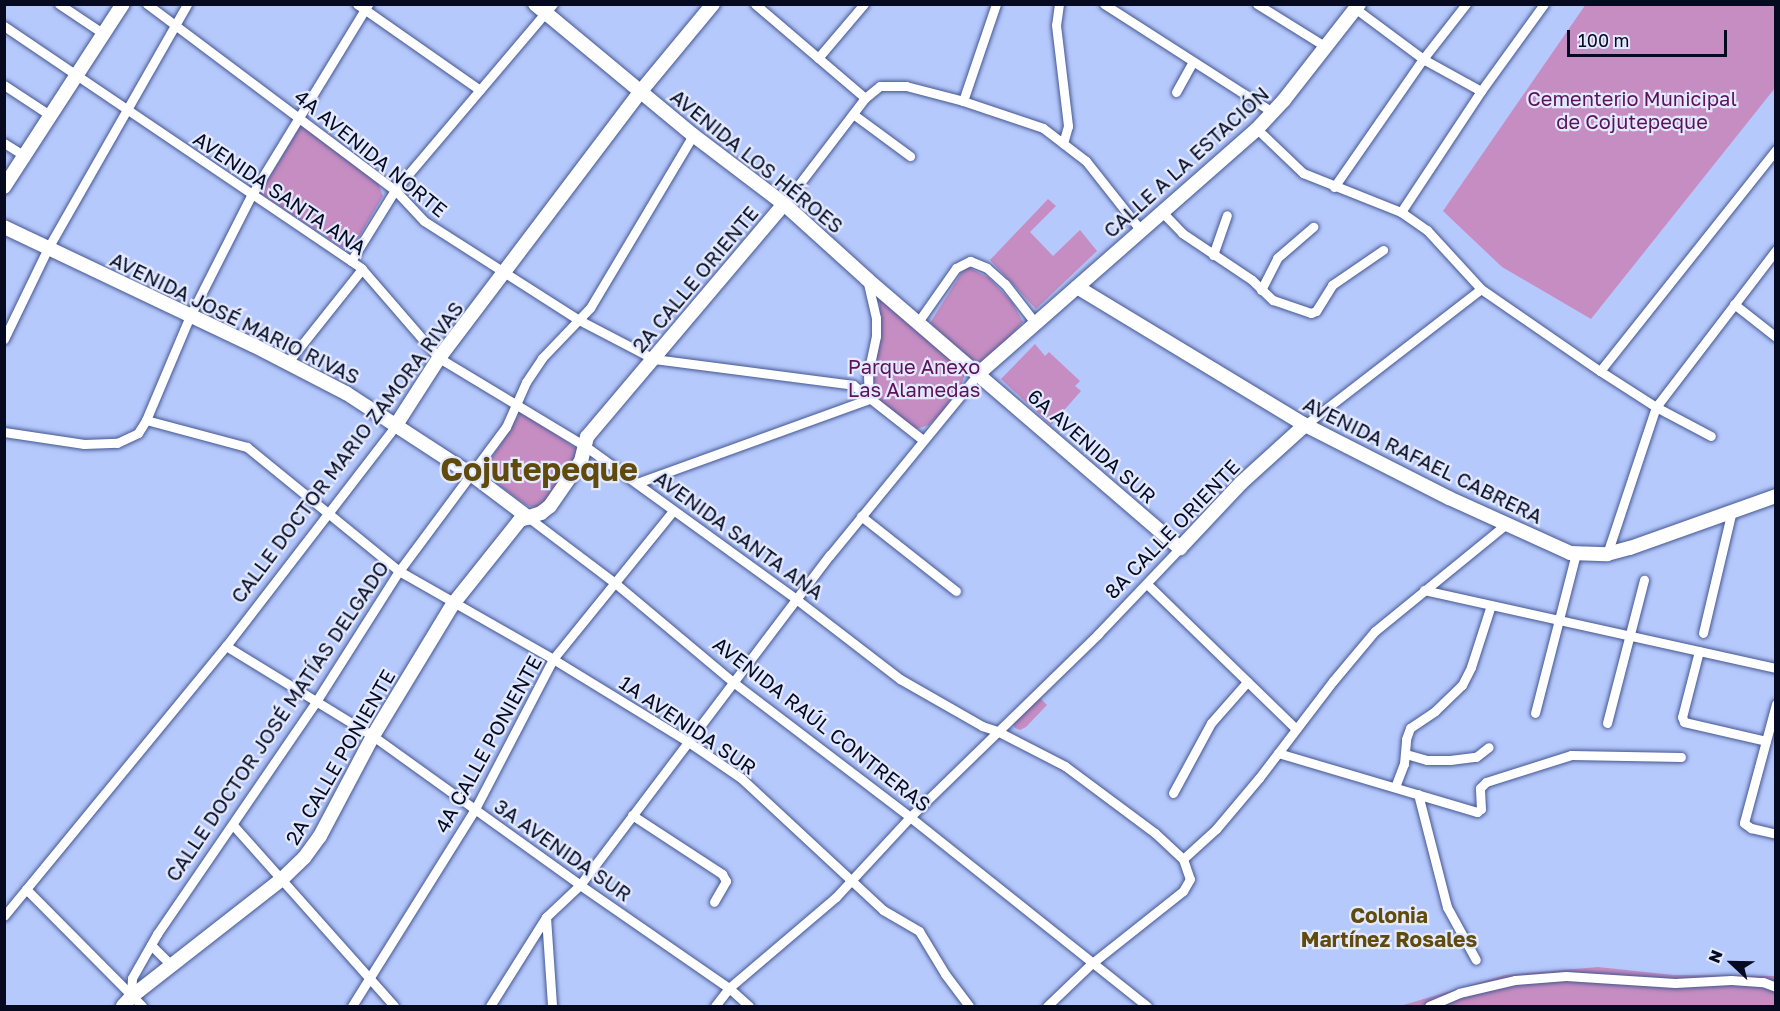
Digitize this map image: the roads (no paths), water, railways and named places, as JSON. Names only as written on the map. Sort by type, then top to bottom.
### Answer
[{"type":"street","points":[[59,4],[104,34]]},
{"type":"street","points":[[4,187],[123,4]]},
{"type":"street","name":"4A AVENIDA NORTE","points":[[147,4],[395,190],[424,221],[579,320],[654,359]]},
{"type":"street","points":[[4,339],[48,248],[187,4]]},
{"type":"street","name":"CALLE DOCTOR MARIO ZAMORA RIVAS","points":[[4,916],[226,646],[328,515],[396,425],[439,358],[641,92],[713,4]]},
{"type":"street","points":[[754,4],[865,98]]},
{"type":"street","points":[[818,58],[864,4]]},
{"type":"street","points":[[963,101],[996,4]]},
{"type":"street","points":[[1059,4],[1056,25],[1068,126],[1063,143]]},
{"type":"street","points":[[1104,4],[1272,112]]},
{"type":"street","points":[[1257,4],[1326,47]]},
{"type":"street","points":[[1334,188],[1423,59],[1466,4]]},
{"type":"street","points":[[1401,212],[1480,93],[1544,4]]},
{"type":"street","points":[[4,432],[84,444],[117,443],[138,433],[146,420],[190,316],[251,196],[363,6],[480,90]]},
{"type":"street","points":[[351,261],[395,190],[480,90],[545,7]]},
{"type":"street","name":"AVENIDA LOS HÉROES","points":[[545,7],[693,135],[784,204],[978,374]]},
{"type":"street","points":[[1358,7],[1423,59],[1480,93]]},
{"type":"street","name":"CALLE A LA ESTACIÓN","points":[[978,374],[1257,129],[1358,7]]},
{"type":"street","name":"AVENIDA SANTA ANA","points":[[4,26],[251,196],[362,269],[439,358],[585,446],[796,599],[900,679],[982,726],[998,731],[1065,766],[1155,833],[1183,859],[1190,879],[1183,891],[1091,964]]},
{"type":"street","points":[[1176,92],[1193,61]]},
{"type":"street","points":[[4,85],[51,116]]},
{"type":"street","name":"2A CALLE ORIENTE","points":[[529,518],[550,506],[574,474],[581,461],[587,438],[784,204],[865,98],[880,86],[906,86],[963,101],[1043,128],[1086,161],[1142,232]]},
{"type":"street","points":[[853,114],[910,156]]},
{"type":"street","points":[[1257,129],[1303,173],[1334,188],[1401,212],[1426,230],[1481,288],[1600,371],[1656,407],[1711,436]]},
{"type":"street","name":"CALLE DOCTOR JOSÉ MATÍAS DELGADO","points":[[132,1003],[132,978],[151,945],[317,700],[399,571],[506,428],[526,382],[542,358],[590,308],[693,135]]},
{"type":"street","points":[[4,143],[25,156]]},
{"type":"street","points":[[1600,371],[1776,150]]},
{"type":"street","points":[[1163,213],[1182,233],[1252,280],[1273,300],[1311,313],[1316,311],[1332,285],[1383,250]]},
{"type":"street","points":[[1213,255],[1227,215]]},
{"type":"street","name":"AVENIDA JOSÉ MARIO RIVAS","points":[[4,227],[288,362],[346,393],[472,475]]},
{"type":"street","points":[[1261,290],[1277,258],[1313,227]]},
{"type":"street","points":[[1607,554],[1656,407],[1734,304],[1772,261],[1776,250]]},
{"type":"street","points":[[918,322],[956,268],[970,261],[987,268],[1005,284],[1036,324]]},
{"type":"street","points":[[288,362],[362,269]]},
{"type":"street","points":[[867,279],[876,318],[876,336],[868,374],[869,399]]},
{"type":"street","name":"AVENIDA RAFAEL CABRERA","points":[[1077,287],[1305,425],[1506,524],[1576,553],[1607,554],[1630,548],[1776,496]]},
{"type":"street","name":"8A CALLE ORIENTE","points":[[715,1006],[729,988],[836,897],[909,817],[1146,584],[1241,483],[1305,425],[1481,288]]},
{"type":"street","points":[[1734,304],[1776,337]]},
{"type":"street","points":[[654,359],[847,384],[859,389],[923,440]]},
{"type":"street","points":[[490,1006],[546,917],[580,885],[796,599],[978,374]]},
{"type":"street","name":"6A AVENIDA SUR","points":[[978,374],[1180,548]]},
{"type":"street","points":[[637,483],[869,399]]},
{"type":"street","name":"1A AVENIDA SUR","points":[[146,420],[247,447],[399,571],[453,604],[553,659],[687,741],[741,778],[884,910],[919,931],[945,974],[969,1006]]},
{"type":"street","name":"AVENIDA RAÚL CONTRERAS","points":[[472,475],[615,583],[733,681],[1147,1006]]},
{"type":"street","points":[[1703,633],[1732,510]]},
{"type":"street","name":"4A CALLE PONIENTE","points":[[352,1006],[475,809],[553,659],[673,511]]},
{"type":"street","points":[[861,516],[956,591]]},
{"type":"street","name":"2A CALLE PONIENTE","points":[[132,1003],[171,964],[281,880],[304,858],[320,836],[373,736],[453,604],[516,524],[529,518]]},
{"type":"street","points":[[1183,859],[1216,829],[1374,631],[1506,524]]},
{"type":"street","points":[[1535,713],[1561,620],[1576,553]]},
{"type":"street","points":[[1607,723],[1644,580]]},
{"type":"street","points":[[1146,584],[1296,729]]},
{"type":"street","points":[[1424,590],[1776,668]]},
{"type":"street","points":[[1395,787],[1406,754],[1406,739],[1410,728],[1435,711],[1462,685],[1471,667],[1491,605]]},
{"type":"street","name":"3A AVENIDA SUR","points":[[226,646],[373,736],[580,885],[729,988],[750,1006]]},
{"type":"street","points":[[1699,651],[1682,717],[1684,722],[1766,741]]},
{"type":"street","points":[[1173,794],[1211,723],[1246,682]]},
{"type":"street","points":[[1776,704],[1744,823],[1751,828],[1776,834]]},
{"type":"street","points":[[1406,754],[1427,760],[1450,760],[1476,757],[1489,747]]},
{"type":"street","points":[[1278,753],[1477,812],[1481,809],[1480,788],[1486,782],[1571,755],[1681,757]]},
{"type":"street","points":[[1418,794],[1447,908],[1476,960]]},
{"type":"street","points":[[632,814],[725,877],[724,885],[714,902]]},
{"type":"street","points":[[233,825],[394,1006]]},
{"type":"street","points":[[26,889],[132,1003]]},
{"type":"street","points":[[546,917],[552,1006]]},
{"type":"street","points":[[151,945],[171,964]]},
{"type":"street","points":[[1047,1006],[1091,964]]},
{"type":"street","points":[[1429,1006],[1459,993],[1515,980],[1566,976],[1675,983],[1752,981],[1776,987]]},
{"type":"district","name":"Cojutepeque","points":[[539,469]]},
{"type":"district","name":"Colonia Martínez Rosales","points":[[1389,927]]},
{"type":"park label","name":"Cementerio Municipal de Cojutepeque","points":[[1632,110]]},
{"type":"park label","name":"Parque Anexo Las Alamedas","points":[[914,378]]}]
